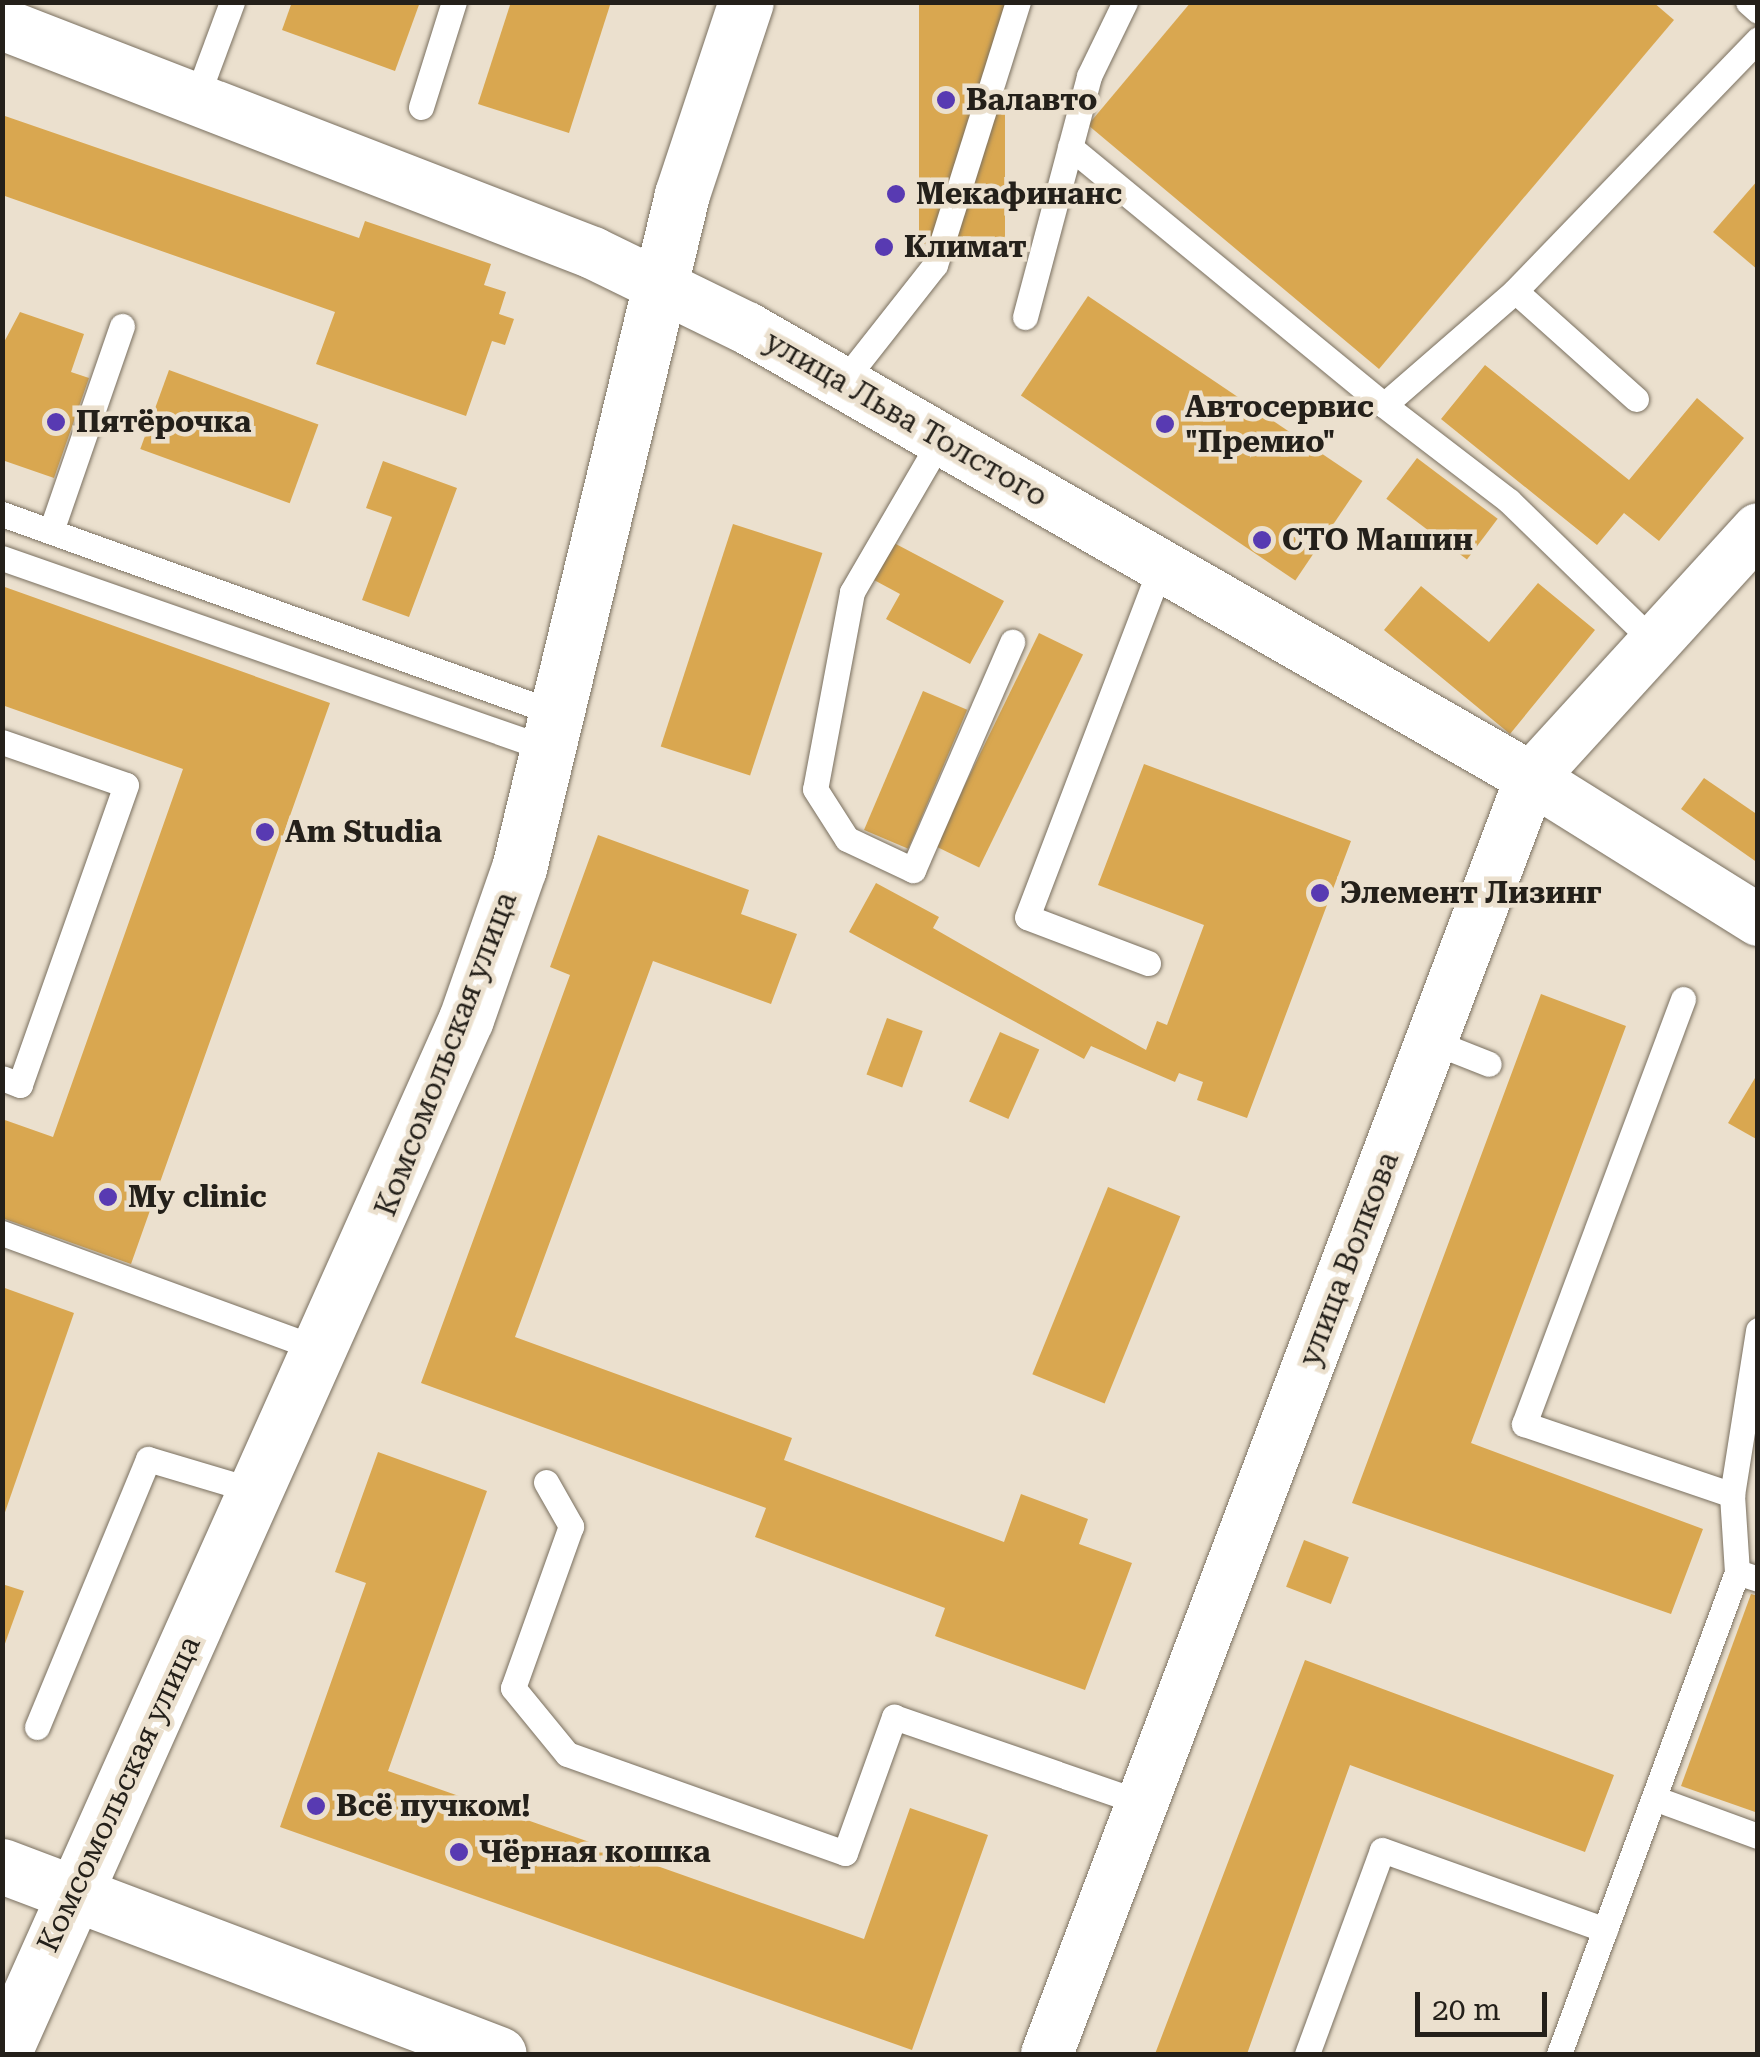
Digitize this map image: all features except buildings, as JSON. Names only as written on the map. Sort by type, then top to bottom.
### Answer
[{"type":"main road","name":"Комсомольская улица","points":[[3,2054],[323,1350],[466,1019],[556,732],[660,286],[746,2]]},
{"type":"main road","points":[[2,1866],[498,2054]]},
{"type":"street","name":"улица Льва Толстого","points":[[2,24],[660,286],[842,382],[1531,778],[1758,920]]},
{"type":"street","name":"улица Волкова","points":[[1047,2054],[1531,778],[1758,529]]},
{"type":"lane","points":[[196,99],[232,2]]},
{"type":"lane","points":[[421,107],[454,2]]},
{"type":"lane","points":[[842,382],[935,265],[1018,2]]},
{"type":"lane","points":[[1024,317],[1089,76],[1125,2]]},
{"type":"lane","points":[[1748,2],[1758,11]]},
{"type":"lane","points":[[1384,405],[1516,291],[1758,39]]},
{"type":"lane","points":[[1070,147],[1384,405],[1509,500],[1654,642]]},
{"type":"lane","points":[[1516,291],[1636,399]]},
{"type":"lane","points":[[51,530],[122,326]]},
{"type":"lane","points":[[940,439],[852,592],[816,789],[847,839],[913,870],[1012,642]]},
{"type":"lane","points":[[2,514],[51,530],[556,732]]},
{"type":"lane","points":[[2,558],[556,732]]},
{"type":"lane","points":[[1148,963],[1027,917],[1162,566]]},
{"type":"lane","points":[[2,742],[126,785],[20,1084],[2,1078]]},
{"type":"lane","points":[[1684,999],[1524,1424],[1732,1495]]},
{"type":"lane","points":[[1432,1041],[1489,1064]]},
{"type":"lane","points":[[2,1233],[323,1350]]},
{"type":"lane","points":[[1559,2054],[1654,1798],[1748,1575],[1732,1495],[1758,1330]]},
{"type":"lane","points":[[37,1727],[148,1459],[259,1492]]},
{"type":"lane","points":[[546,1482],[571,1526],[513,1688],[567,1754],[845,1852],[894,1717],[1143,1803]]},
{"type":"lane","points":[[1654,1798],[1758,1836]]},
{"type":"lane","points":[[1307,2054],[1382,1850],[1605,1930]]},
{"type":"place","name":"Валавто","points":[[946,100]]},
{"type":"place","name":"Мекафинанс","points":[[896,194]]},
{"type":"place","name":"Климат","points":[[884,247]]},
{"type":"place","name":"Пятёрочка","points":[[56,422]]},
{"type":"place","name":"Автосервис \"Премио\"","points":[[1165,424]]},
{"type":"place","name":"СТО Машин","points":[[1262,540]]},
{"type":"place","name":"Am Studia","points":[[265,832]]},
{"type":"place","name":"Элемент Лизинг","points":[[1320,893]]},
{"type":"place","name":"My clinic","points":[[108,1197]]},
{"type":"place","name":"Всё пучком!","points":[[316,1806]]},
{"type":"place","name":"Чёрная кошка","points":[[459,1852]]}]
